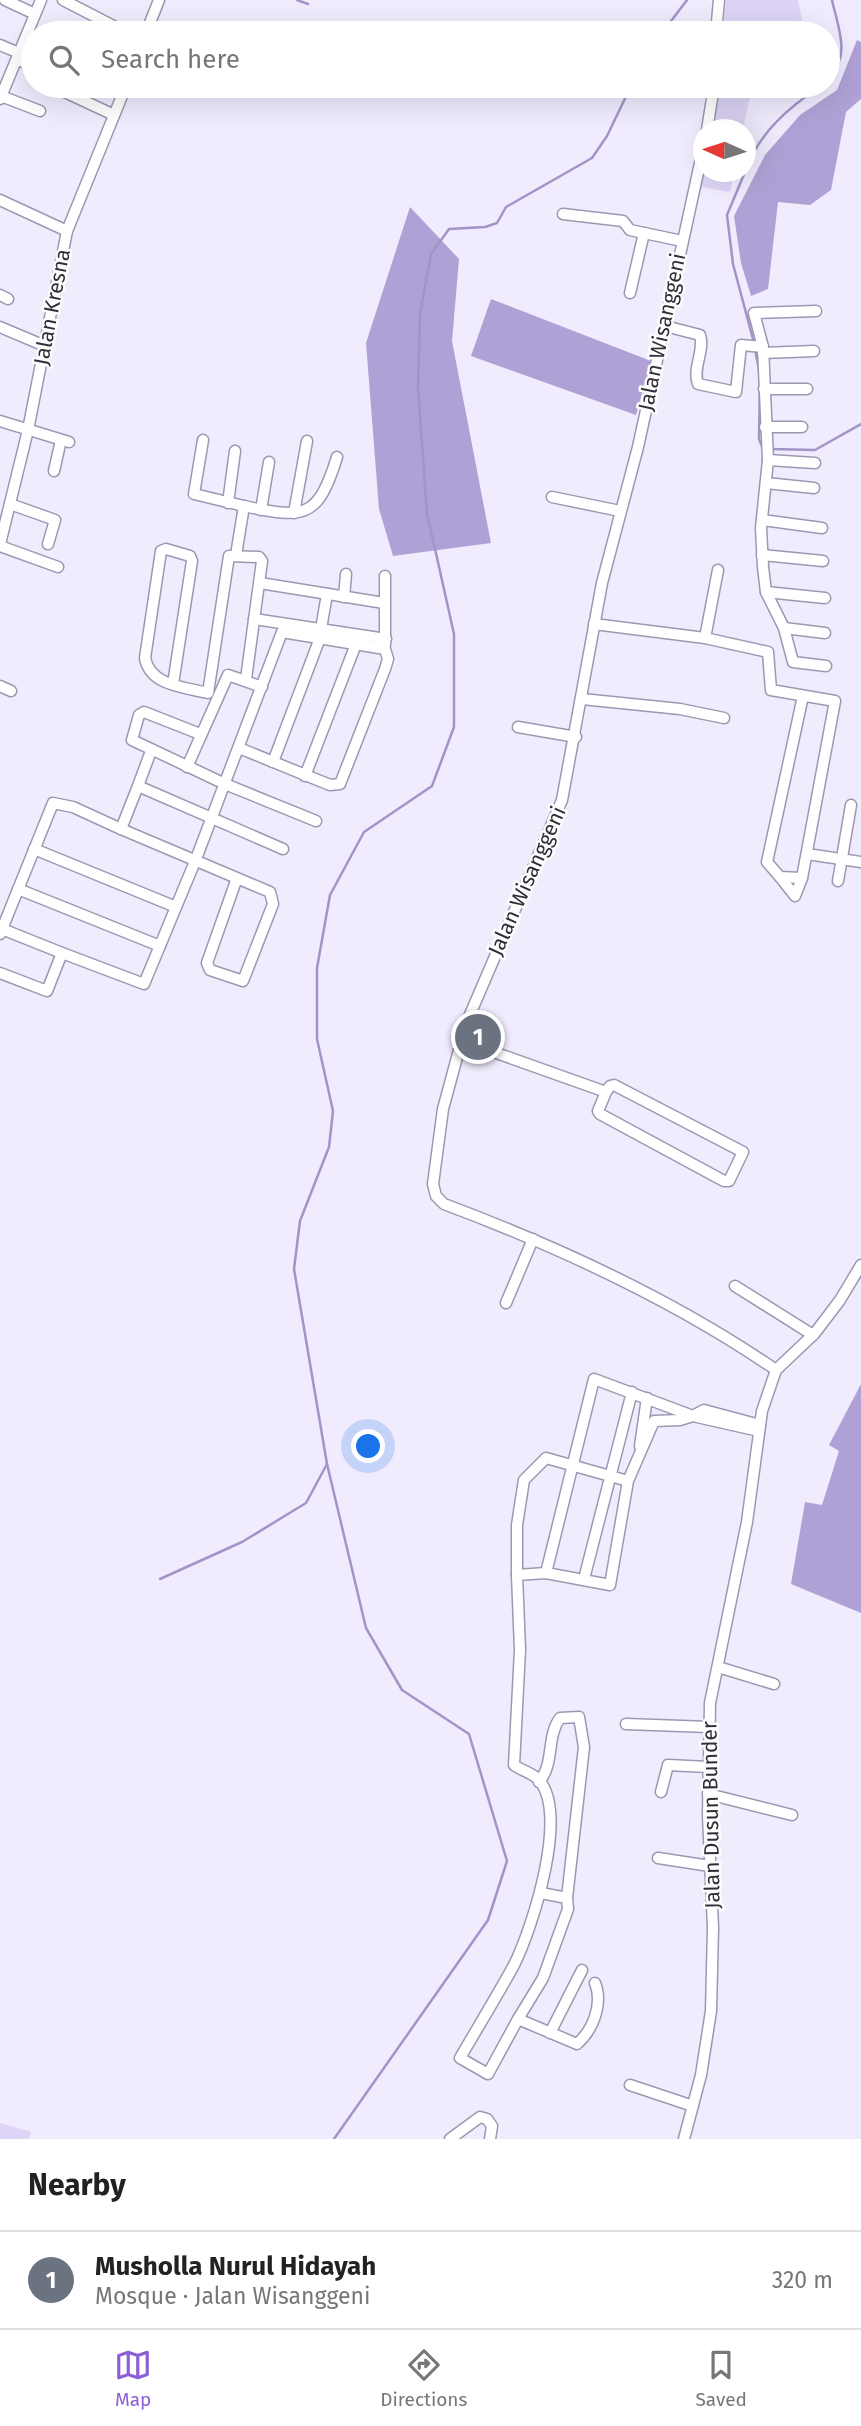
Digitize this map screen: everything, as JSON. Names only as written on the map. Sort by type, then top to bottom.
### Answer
[{"type":"street","points":[[5,0],[35,14]]},
{"type":"street","points":[[32,21],[41,0]]},
{"type":"street","points":[[63,0],[104,21]]},
{"type":"street","points":[[151,21],[159,0]]},
{"type":"street","points":[[717,21],[719,0]]},
{"type":"street","points":[[0,45],[21,58]]},
{"type":"street","points":[[21,49],[1,98],[40,111]]},
{"type":"street","points":[[78,98],[114,115]]},
{"type":"street","name":"Jalan Kresna","points":[[0,540],[28,430],[67,231],[121,98]]},
{"type":"street","points":[[709,119],[712,98]]},
{"type":"street","name":"Jalan Wisanggeni","points":[[696,182],[594,624],[576,737],[562,800],[478,991],[460,1040],[443,1108],[434,1191],[444,1204],[491,1219],[637,1288],[724,1336],[776,1370]]},
{"type":"street","points":[[0,200],[67,231]]},
{"type":"street","points":[[563,214],[624,222],[630,230],[682,241]]},
{"type":"street","points":[[630,293],[644,233]]},
{"type":"street","points":[[816,311],[754,313],[761,349],[768,458],[762,520],[766,592],[783,628],[793,662],[826,666]]},
{"type":"street","points":[[664,326],[700,335],[702,343],[695,378],[698,384],[704,387],[736,392],[741,345],[761,349],[814,351]]},
{"type":"street","points":[[0,327],[45,346]]},
{"type":"street","points":[[764,389],[807,389]]},
{"type":"street","points":[[0,421],[65,441],[54,471]]},
{"type":"street","points":[[765,432],[802,427]]},
{"type":"street","points":[[203,440],[194,494],[261,510],[294,513],[311,508],[323,498],[337,457]]},
{"type":"street","points":[[294,513],[307,442]]},
{"type":"street","points":[[228,503],[236,451]]},
{"type":"street","points":[[768,458],[815,463]]},
{"type":"street","points":[[261,510],[269,462]]},
{"type":"street","points":[[765,483],[814,488]]},
{"type":"street","points":[[552,497],[620,511]]},
{"type":"street","points":[[10,505],[55,520],[48,544]]},
{"type":"street","points":[[236,555],[244,506]]},
{"type":"street","points":[[762,520],[822,528]]},
{"type":"street","points":[[0,540],[58,567]]},
{"type":"street","points":[[173,684],[192,561],[190,556],[166,550],[161,551],[145,658],[151,673],[173,684],[213,695]]},
{"type":"street","points":[[187,767],[213,695],[213,673],[229,556],[236,555],[261,558],[246,679]]},
{"type":"street","points":[[762,555],[823,561]]},
{"type":"street","points":[[705,638],[718,570]]},
{"type":"street","points":[[344,597],[346,574]]},
{"type":"street","points":[[239,748],[305,776],[330,785],[340,785],[388,659],[385,644],[385,576]]},
{"type":"street","points":[[260,583],[384,603]]},
{"type":"street","points":[[766,592],[825,598]]},
{"type":"street","points":[[272,762],[321,634],[327,594]]},
{"type":"street","points":[[254,619],[356,644],[385,644]]},
{"type":"street","points":[[594,624],[705,638],[768,652],[771,690],[803,695],[835,701],[807,854],[795,896],[767,862],[803,695]]},
{"type":"street","points":[[783,628],[825,634]]},
{"type":"street","points":[[237,878],[207,966],[243,981],[273,900],[270,892],[196,859],[56,803],[1,931],[144,984],[196,859],[282,632],[321,634],[385,644]]},
{"type":"street","points":[[305,776],[356,644]]},
{"type":"street","points":[[213,673],[246,679],[262,687]]},
{"type":"street","points":[[213,695],[228,675]]},
{"type":"street","points":[[0,686],[11,691]]},
{"type":"street","points":[[582,699],[724,718]]},
{"type":"street","points":[[200,734],[142,712],[132,740],[225,784],[316,821]]},
{"type":"street","points":[[518,727],[576,737]]},
{"type":"street","points":[[121,829],[151,751]]},
{"type":"street","points":[[138,786],[283,849]]},
{"type":"street","points":[[838,881],[851,805]]},
{"type":"street","points":[[34,849],[176,907]]},
{"type":"street","points":[[807,854],[861,862]]},
{"type":"street","points":[[780,877],[802,878]]},
{"type":"street","points":[[18,889],[160,946]]},
{"type":"street","points":[[0,973],[47,991],[62,953]]},
{"type":"street","points":[[460,1040],[606,1092]]},
{"type":"street","points":[[614,1085],[743,1152],[729,1181],[724,1181],[600,1114],[597,1111],[606,1092],[614,1085]]},
{"type":"street","points":[[506,1303],[533,1239]]},
{"type":"street","points":[[776,1370],[813,1335],[840,1300],[861,1265]]},
{"type":"street","points":[[735,1286],[813,1335]]},
{"type":"street","name":"Jalan Dusun Bunder","points":[[684,2139],[711,2011],[708,1767],[709,1727],[718,1667],[717,1657],[747,1522],[759,1428],[767,1390],[776,1370]]},
{"type":"street","points":[[546,1573],[594,1379],[693,1416]]},
{"type":"street","points":[[584,1579],[632,1392]]},
{"type":"street","points":[[639,1458],[647,1398]]},
{"type":"street","points":[[642,1427],[654,1421],[680,1420],[704,1410],[759,1428]]},
{"type":"street","points":[[517,1575],[546,1573],[610,1585],[628,1481],[654,1421]]},
{"type":"street","points":[[539,1782],[547,1772],[553,1727],[560,1718],[579,1717],[584,1747],[568,1909],[543,1978],[488,2074],[460,2058],[515,1962],[541,1893],[550,1847],[550,1813],[539,1782],[514,1765],[520,1650],[517,1525],[524,1480],[546,1458],[628,1481]]},
{"type":"street","points":[[718,1667],[774,1684]]},
{"type":"street","points":[[626,1724],[709,1727]]},
{"type":"street","points":[[661,1792],[668,1765],[708,1767]]},
{"type":"street","points":[[708,1794],[792,1815]]},
{"type":"street","points":[[658,1858],[710,1866]]},
{"type":"street","points":[[541,1893],[567,1898]]},
{"type":"street","points":[[550,2033],[582,1970]]},
{"type":"street","points":[[518,2019],[577,2044],[583,2038],[601,1998],[595,1983]]},
{"type":"street","points":[[630,2085],[693,2106]]},
{"type":"street","points":[[450,2139],[480,2117],[487,2119],[492,2126],[490,2139]]},
{"type":"shaded area","points":[[726,0],[798,0],[802,21],[724,21]]},
{"type":"shaded area","points":[[857,40],[861,42],[861,99],[846,112],[831,190],[810,205],[778,202],[768,289],[751,296],[741,263],[734,216],[751,182],[756,182],[756,173],[765,155],[800,115],[825,98],[840,98],[840,82]]},
{"type":"shaded area","points":[[718,98],[749,98],[745,119],[714,119]]},
{"type":"shaded area","points":[[702,182],[732,182],[730,192],[701,187]]},
{"type":"shaded area","points":[[410,207],[459,259],[452,341],[491,543],[393,556],[379,509],[366,343]]},
{"type":"shaded area","points":[[491,299],[651,361],[636,415],[471,356]]},
{"type":"shaded area","points":[[861,1384],[861,1613],[791,1584],[805,1502],[822,1505],[839,1451],[829,1445]]},
{"type":"shaded area","points":[[0,2123],[31,2132],[29,2139],[0,2139]]},
{"type":"waterway","points":[[297,0],[308,4]]},
{"type":"waterway","points":[[671,21],[687,0]]},
{"type":"waterway","points":[[832,0],[837,21]]},
{"type":"waterway","points":[[840,32],[840,56]]},
{"type":"waterway","points":[[160,1579],[242,1542],[306,1503],[327,1464],[294,1269],[300,1221],[329,1147],[333,1111],[317,1039],[317,968],[330,895],[364,832],[432,786],[454,727],[454,634],[427,513],[418,388],[420,314],[431,254],[449,229],[485,227],[497,223],[506,207],[592,158],[607,136],[625,98]]},
{"type":"waterway","points":[[756,149],[767,132],[805,98]]},
{"type":"waterway","points":[[741,182],[727,215],[733,264],[754,343]]},
{"type":"waterway","points":[[755,349],[759,370]]},
{"type":"waterway","points":[[760,377],[759,439],[763,449]]},
{"type":"waterway","points":[[770,449],[815,450],[861,424]]},
{"type":"waterway","points":[[327,1464],[366,1628],[402,1690],[469,1734],[507,1861],[488,1920],[334,2139]]},
{"type":"place","name":"Musholla Nurul Hidayah","points":[[478,1037]]}]
